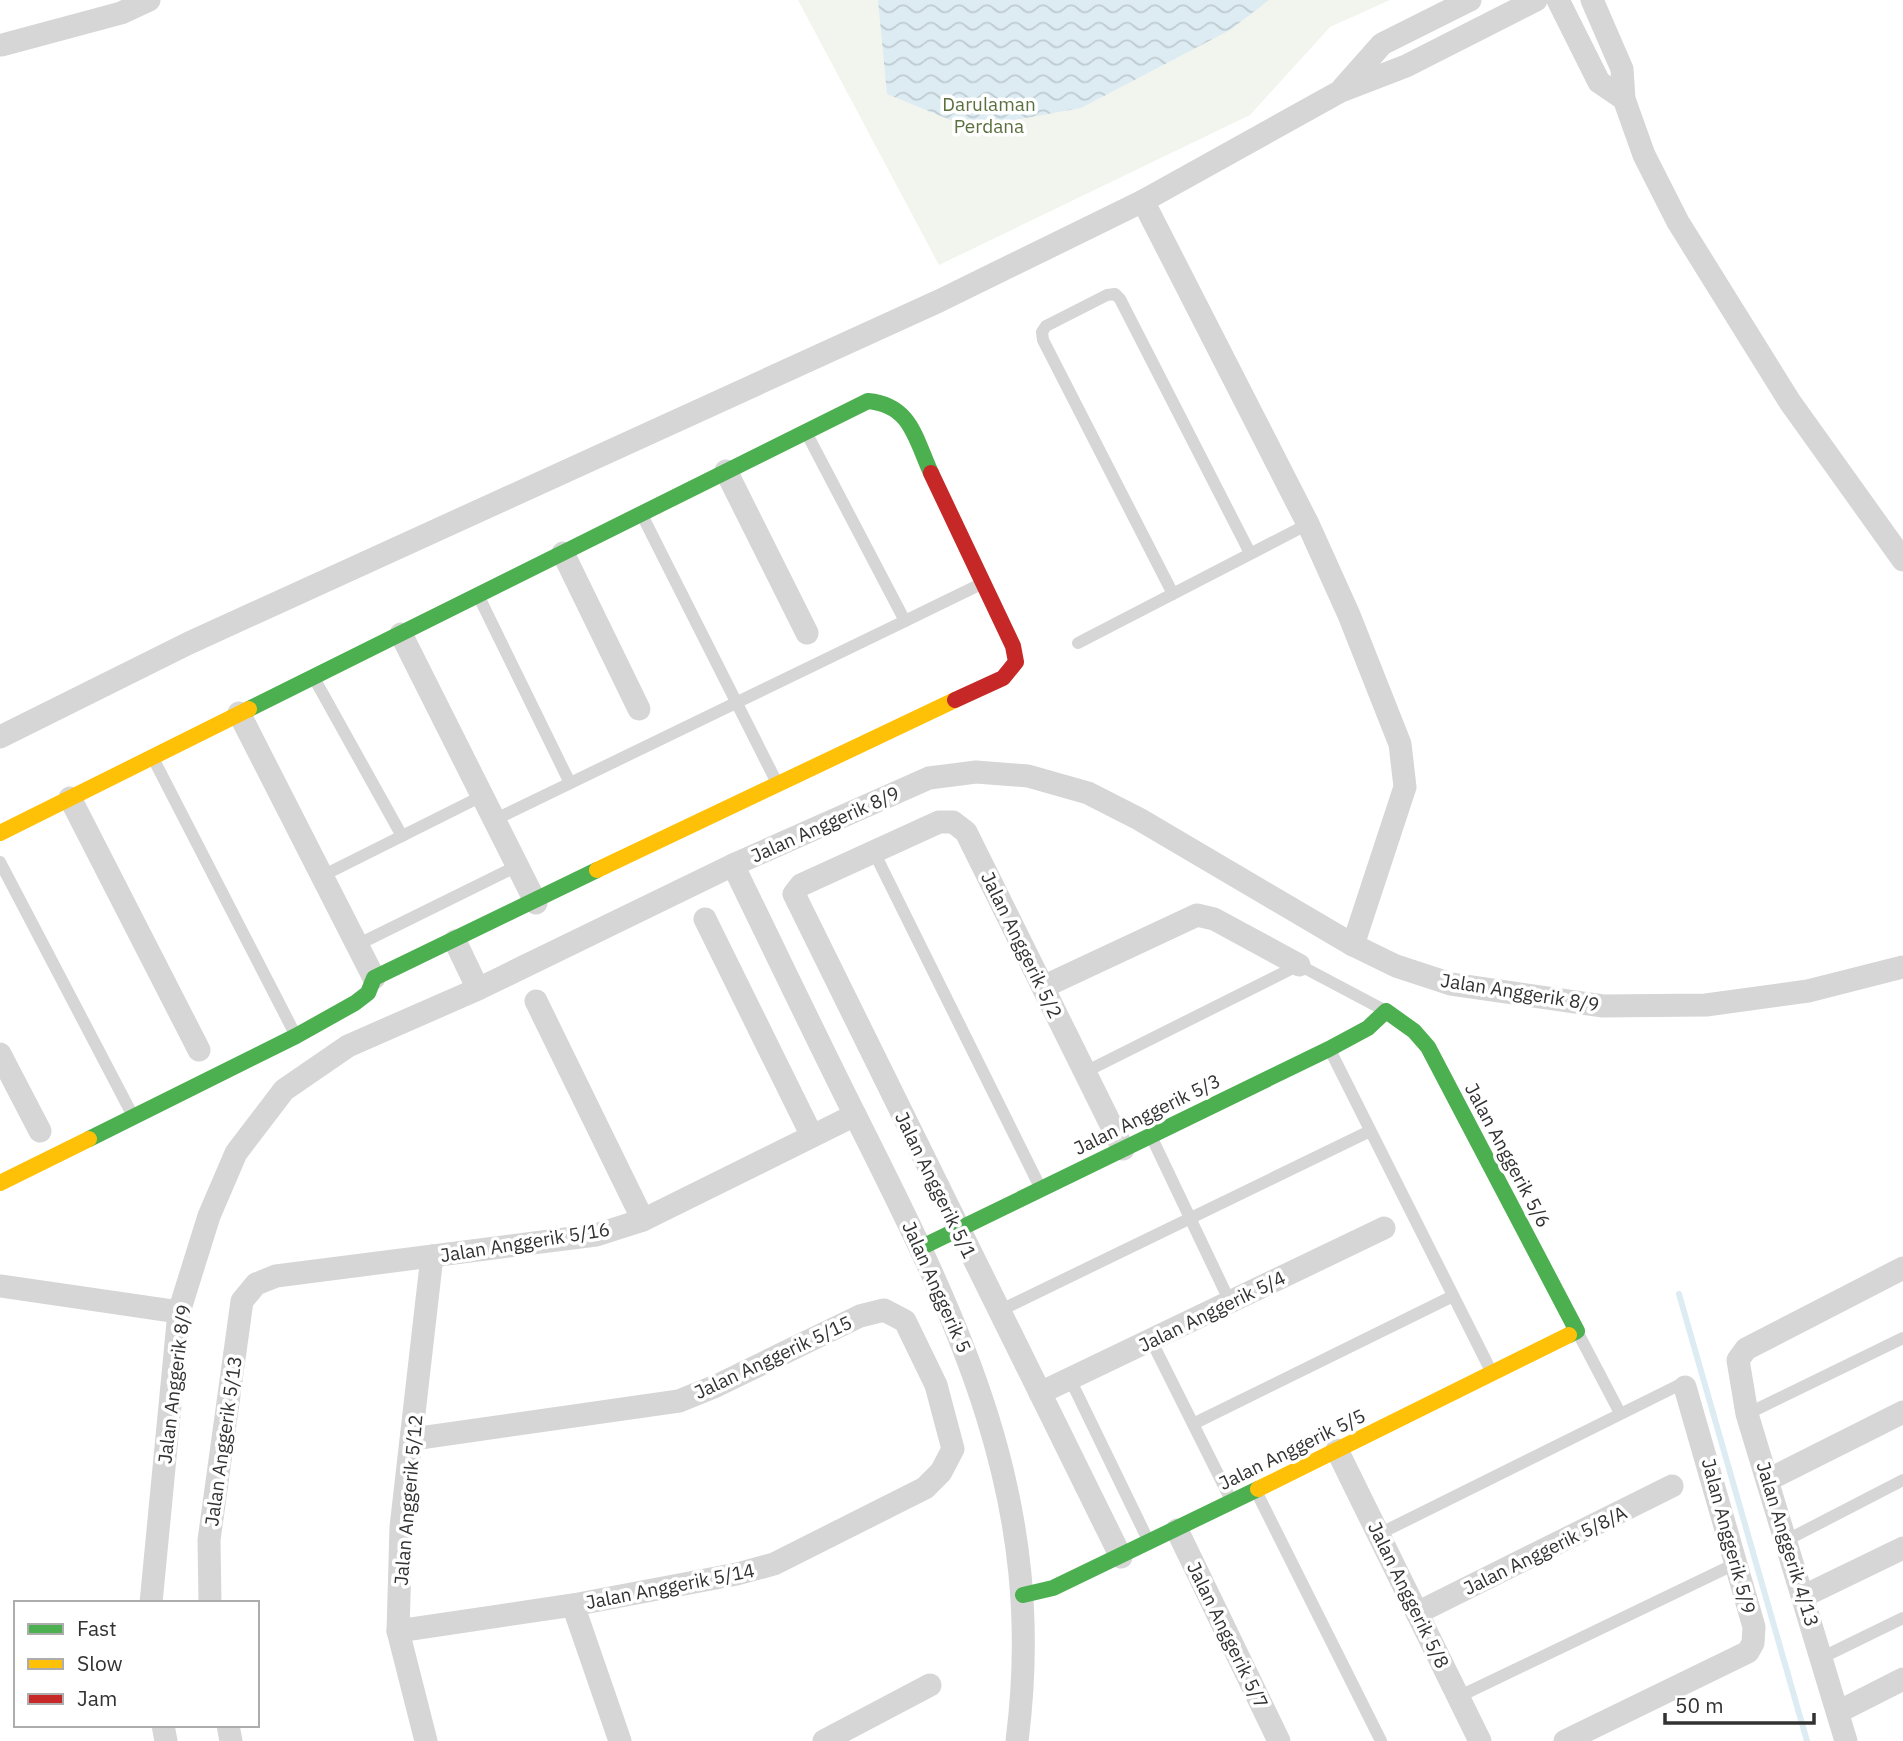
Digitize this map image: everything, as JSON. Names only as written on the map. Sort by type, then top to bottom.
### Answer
[{"type":"street","points":[[2,45],[121,13],[149,0]]},
{"type":"street","points":[[1340,90],[1382,44],[1470,0]]},
{"type":"street","points":[[0,737],[189,643],[914,313],[1143,201],[1340,90],[1406,66],[1536,0]]},
{"type":"street","points":[[1558,0],[1598,82],[1624,100]]},
{"type":"street","points":[[1592,0],[1622,69],[1624,100],[1644,155],[1678,222],[1790,402],[1903,560]]},
{"type":"street","points":[[1143,201],[1308,524],[1400,744],[1405,787],[1395,825],[1353,945]]},
{"type":"street","points":[[0,833],[868,401],[888,403],[904,415],[1013,646],[1016,662],[1003,678],[777,783],[536,903],[374,978],[368,992],[355,1003],[296,1036],[0,1183]]},
{"type":"street","points":[[726,471],[807,633]]},
{"type":"street","points":[[563,553],[639,709]]},
{"type":"street","points":[[401,634],[536,903]]},
{"type":"street","points":[[239,713],[374,978]]},
{"type":"street","name":"Jalan Anggerik 8/9","points":[[151,1601],[179,1312],[209,1216],[236,1153],[284,1090],[348,1046],[478,989],[733,865],[929,778],[976,772],[1028,776],[1088,793],[1139,819],[1353,945],[1396,966],[1451,984],[1603,1006],[1706,1005],[1808,991],[1903,967]]},
{"type":"street","points":[[71,798],[199,1050]]},
{"type":"street","name":"Jalan Anggerik 5/2","points":[[874,852],[939,822],[953,822],[966,832],[1123,1149]]},
{"type":"street","name":"Jalan Anggerik 5/1","points":[[874,852],[801,885],[794,894],[795,902],[1121,1557]]},
{"type":"street","name":"Jalan Anggerik 5","points":[[733,865],[922,1247],[963,1342],[992,1427],[1014,1518],[1023,1595],[1024,1689],[1017,1741]]},
{"type":"street","points":[[1043,987],[1198,915],[1214,919],[1299,965]]},
{"type":"street","points":[[705,919],[812,1136]]},
{"type":"street","points":[[456,941],[478,989]]},
{"type":"street","points":[[536,1001],[643,1220]]},
{"type":"street","name":"Jalan Anggerik 5/3","points":[[922,1247],[1329,1049],[1368,1028],[1386,1012]]},
{"type":"street","name":"Jalan Anggerik 5/6","points":[[1386,1012],[1415,1031],[1428,1047],[1577,1331]]},
{"type":"street","points":[[0,1054],[40,1131]]},
{"type":"street","name":"Jalan Anggerik 5/16","points":[[256,1284],[276,1276],[596,1235],[643,1220],[855,1115]]},
{"type":"street","name":"Jalan Anggerik 5/4","points":[[1040,1393],[1384,1228]]},
{"type":"street","name":"Jalan Anggerik 5/12","points":[[426,1741],[398,1631],[401,1527],[414,1439],[432,1256]]},
{"type":"street","name":"Jalan Anggerik 4/13","points":[[1846,1741],[1823,1657],[1747,1414],[1737,1373],[1738,1360],[1746,1349],[1903,1268]]},
{"type":"street","name":"Jalan Anggerik 5/13","points":[[210,1601],[209,1540],[242,1301],[256,1284]]},
{"type":"street","points":[[0,1286],[179,1312]]},
{"type":"street","name":"Jalan Anggerik 5/15","points":[[414,1439],[679,1401],[860,1316],[884,1310],[905,1321],[936,1385],[953,1449],[941,1472],[925,1488]]},
{"type":"street","name":"Jalan Anggerik 5/5","points":[[1023,1595],[1053,1588],[1121,1557],[1577,1331]]},
{"type":"street","name":"Jalan Anggerik 5/9","points":[[1565,1741],[1748,1652],[1753,1643],[1754,1627],[1737,1563],[1685,1387]]},
{"type":"street","points":[[1768,1480],[1903,1412]]},
{"type":"street","name":"Jalan Anggerik 5/8","points":[[1337,1450],[1480,1741]]},
{"type":"street","name":"Jalan Anggerik 5/8/A","points":[[1417,1613],[1672,1486]]},
{"type":"street","name":"Jalan Anggerik 5/14","points":[[398,1631],[699,1583],[774,1564],[925,1488]]},
{"type":"street","name":"Jalan Anggerik 5/7","points":[[1177,1530],[1279,1741]]},
{"type":"street","points":[[1804,1597],[1903,1548]]},
{"type":"street","points":[[573,1605],[620,1741]]},
{"type":"street","points":[[1838,1712],[1903,1679]]},
{"type":"street","points":[[824,1741],[930,1685]]},
{"type":"lane","points":[[1173,594],[1043,340],[1042,332],[1046,326],[1107,295],[1115,294],[1120,299],[1250,553]]},
{"type":"lane","points":[[805,431],[905,621]]},
{"type":"lane","points":[[641,515],[777,783]]},
{"type":"lane","points":[[1078,643],[1308,524]]},
{"type":"lane","points":[[494,820],[983,583]]},
{"type":"lane","points":[[478,595],[570,783]]},
{"type":"lane","points":[[314,677],[402,836]]},
{"type":"lane","points":[[152,757],[296,1036]]},
{"type":"lane","points":[[322,876],[482,796]]},
{"type":"lane","points":[[874,852],[1041,1189]]},
{"type":"lane","points":[[0,862],[133,1117]]},
{"type":"lane","points":[[357,945],[517,866]]},
{"type":"lane","points":[[1085,1072],[1299,965],[1386,1012]]},
{"type":"lane","points":[[1329,1049],[1492,1373]]},
{"type":"lane","points":[[999,1311],[1370,1131]]},
{"type":"lane","points":[[1151,1136],[1230,1302]]},
{"type":"lane","points":[[1193,1424],[1453,1296]]},
{"type":"lane","points":[[1577,1331],[1620,1413]]},
{"type":"lane","points":[[1747,1414],[1903,1338]]},
{"type":"lane","points":[[1151,1340],[1232,1502]]},
{"type":"lane","points":[[1070,1379],[1150,1543]]},
{"type":"lane","points":[[1379,1534],[1620,1413],[1677,1386],[1685,1387]]},
{"type":"lane","points":[[1787,1540],[1903,1480]]},
{"type":"lane","points":[[1256,1490],[1381,1741]]},
{"type":"lane","points":[[1458,1697],[1737,1563]]},
{"type":"lane","points":[[1823,1657],[1903,1618]]},
{"type":"green space","name":"Darulaman Perdana","points":[[798,0],[1390,0],[1330,27],[1250,115],[939,265]]},
{"type":"water","points":[[878,0],[1269,0],[1230,30],[1081,108],[970,128],[887,94]]},
{"type":"waterway","points":[[1679,1294],[1807,1741]]},
{"type":"traffic: fast","points":[[249,709],[868,401],[894,409],[903,416],[910,425],[931,473]]},
{"type":"traffic: fast","points":[[89,1139],[296,1036],[355,1003],[368,993],[374,978],[597,870]]},
{"type":"traffic: fast","points":[[922,1247],[1329,1049],[1368,1028],[1386,1011],[1414,1031],[1428,1047],[1577,1331],[1569,1335]]},
{"type":"traffic: fast","points":[[1023,1595],[1053,1588],[1258,1489]]},
{"type":"traffic: slow","points":[[597,870],[955,700]]},
{"type":"traffic: slow","points":[[0,833],[249,709]]},
{"type":"traffic: slow","points":[[0,1183],[89,1139]]},
{"type":"traffic: slow","points":[[1258,1489],[1569,1335]]},
{"type":"traffic: jam","points":[[931,473],[1013,646],[1016,662],[1003,678],[955,700]]}]
